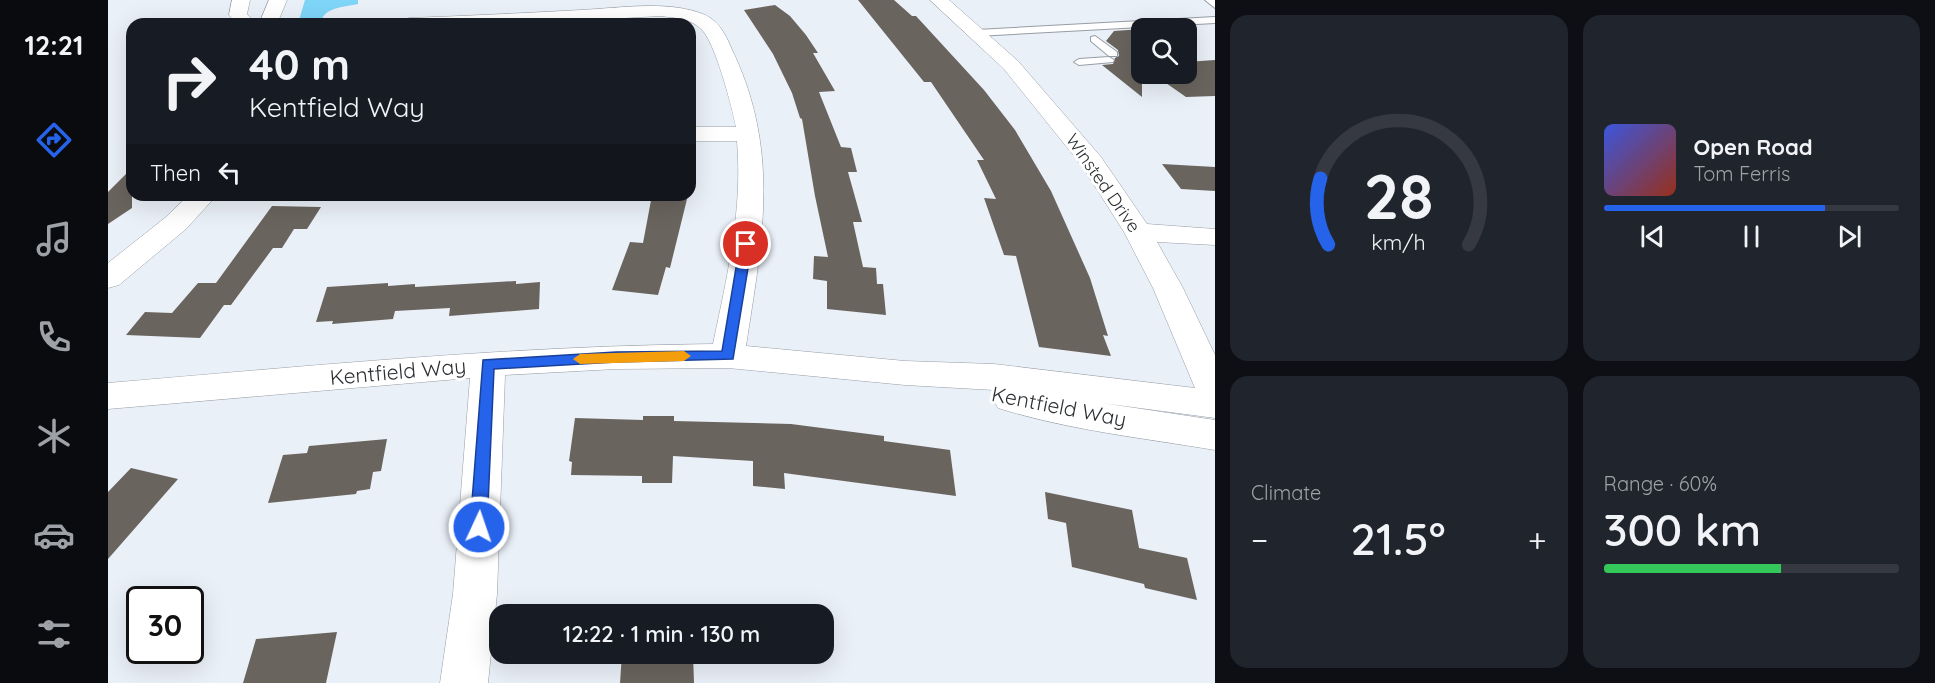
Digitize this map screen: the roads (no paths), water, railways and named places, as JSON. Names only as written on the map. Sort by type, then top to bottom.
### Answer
[{"type":"street","points":[[241,0],[238,15],[241,18]]},
{"type":"street","points":[[270,18],[278,0]]},
{"type":"street","name":"Winsted Drive","points":[[943,1],[1011,65],[1092,162],[1138,232],[1168,288],[1215,393]]},
{"type":"street","points":[[526,18],[662,11],[691,15],[709,25],[714,31],[740,93],[748,134],[752,199],[728,356]]},
{"type":"street","points":[[696,134],[748,134]]},
{"type":"street","points":[[108,278],[176,224],[198,201]]},
{"type":"street","points":[[1138,232],[1215,237]]},
{"type":"street","name":"Kentfield Way","points":[[108,396],[488,364],[616,357],[728,356],[905,373],[994,377],[1215,404]]},
{"type":"street","points":[[464,683],[475,594],[488,364]]},
{"type":"street","name":"Kentfield Way","points":[[905,373],[1081,414],[1215,435]]},
{"type":"lane","points":[[1210,0],[1215,5]]},
{"type":"lane","points":[[977,33],[1215,20]]},
{"type":"lane","points":[[1079,62],[1111,57],[1095,39]]},
{"type":"water","points":[[305,0],[358,0],[358,4],[341,7],[326,13],[323,18],[300,18]]}]
